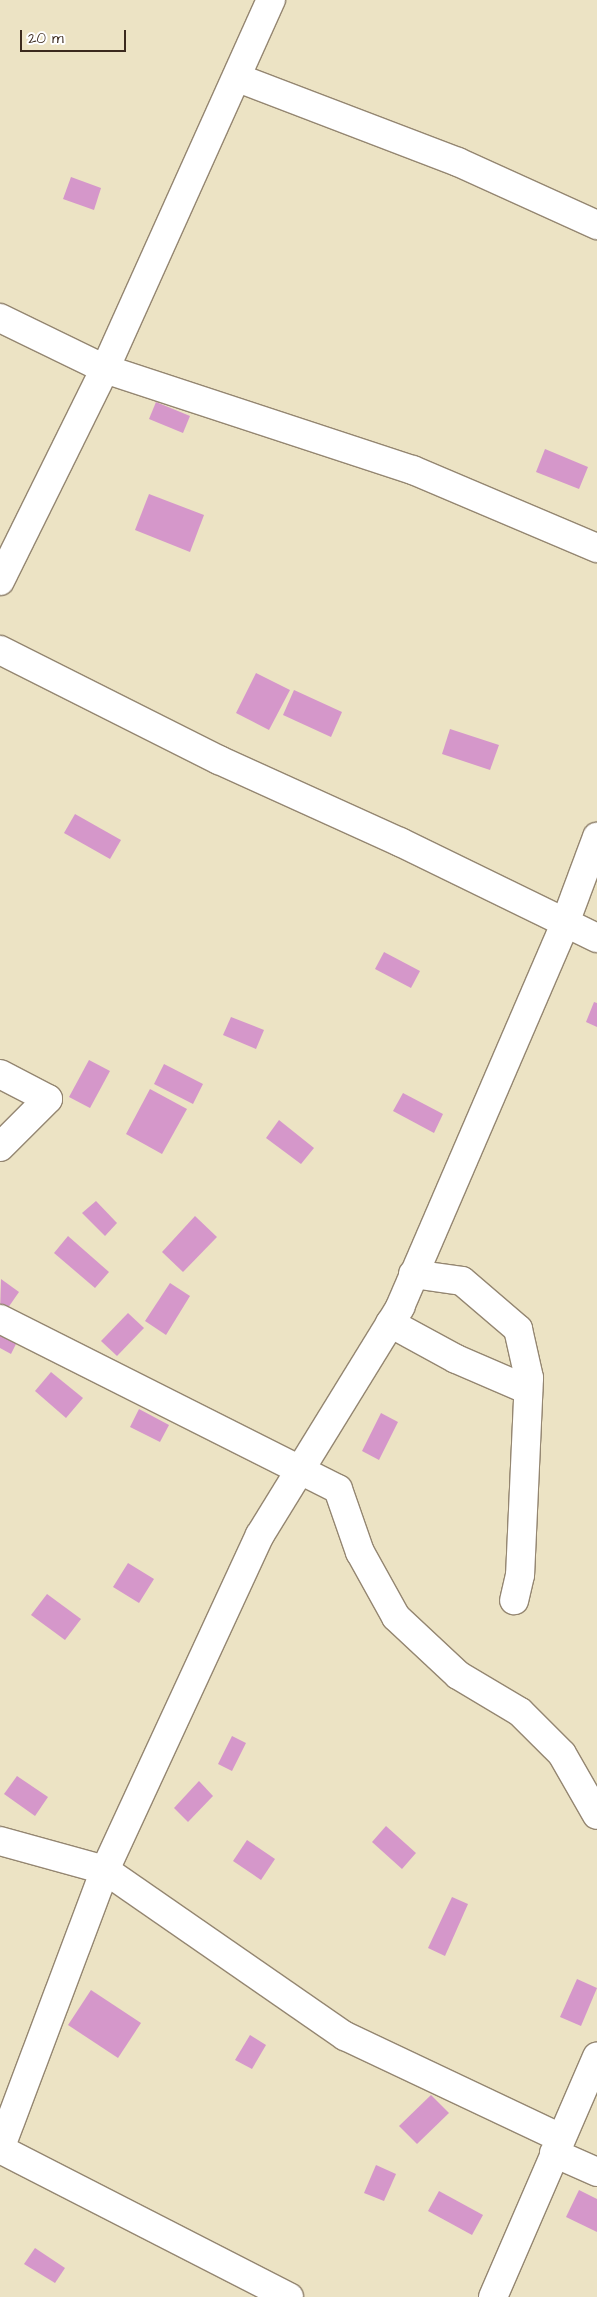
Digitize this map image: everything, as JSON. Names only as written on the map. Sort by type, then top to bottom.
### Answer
[{"type":"street","points":[[0,581],[105,369],[238,78],[271,0]]},
{"type":"street","points":[[238,78],[458,162],[597,225]]},
{"type":"street","points":[[0,318],[105,369],[413,470],[597,548]]},
{"type":"street","points":[[0,650],[219,760],[400,842],[597,938]]},
{"type":"street","points":[[289,2297],[0,2149],[106,1870],[260,1534],[390,1323],[565,923],[597,837]]},
{"type":"street","points":[[0,1074],[48,1099],[0,1147]]},
{"type":"street","points":[[413,1274],[462,1281],[518,1329],[529,1378],[520,1575],[514,1600]]},
{"type":"street","points":[[0,1319],[299,1471],[338,1488],[360,1552],[396,1617],[458,1675],[520,1712],[562,1754],[597,1815]]},
{"type":"street","points":[[390,1323],[456,1359],[528,1390]]},
{"type":"street","points":[[0,1841],[106,1870],[344,2036],[557,2145],[597,2172]]},
{"type":"street","points":[[493,2297],[557,2145],[597,2057]]},
{"type":"building","points":[[71,177],[101,188],[94,210],[63,199]]},
{"type":"building","points":[[156,402],[190,416],[183,433],[149,419]]},
{"type":"building","points":[[545,449],[588,467],[579,489],[536,472]]},
{"type":"building","points":[[149,494],[204,515],[190,552],[135,530]]},
{"type":"building","points":[[256,673],[290,690],[269,730],[236,713]]},
{"type":"building","points":[[294,690],[342,712],[331,737],[283,715]]},
{"type":"building","points":[[450,729],[499,745],[490,770],[442,754]]},
{"type":"building","points":[[75,814],[121,840],[110,859],[64,833]]},
{"type":"building","points":[[384,952],[420,971],[411,988],[375,969]]},
{"type":"building","points":[[594,1002],[597,1003],[597,1027],[586,1022]]},
{"type":"building","points":[[231,1017],[264,1030],[256,1049],[223,1035]]},
{"type":"building","points":[[89,1060],[110,1071],[90,1108],[69,1097]]},
{"type":"building","points":[[164,1064],[203,1084],[193,1104],[154,1084]]},
{"type":"building","points":[[150,1089],[187,1109],[162,1154],[126,1134]]},
{"type":"building","points":[[403,1093],[443,1114],[434,1133],[393,1111]]},
{"type":"building","points":[[279,1120],[314,1148],[301,1164],[266,1138]]},
{"type":"building","points":[[96,1201],[117,1223],[105,1236],[82,1213]]},
{"type":"building","points":[[195,1216],[217,1237],[183,1272],[162,1252]]},
{"type":"building","points":[[68,1236],[109,1272],[95,1288],[54,1253]]},
{"type":"building","points":[[1,1279],[19,1292],[3,1315],[0,1313]]},
{"type":"building","points":[[170,1283],[190,1296],[166,1335],[145,1321]]},
{"type":"building","points":[[128,1313],[144,1328],[117,1356],[101,1341]]},
{"type":"building","points":[[0,1331],[18,1340],[11,1354],[0,1348]]},
{"type":"building","points":[[51,1372],[83,1398],[66,1418],[35,1391]]},
{"type":"building","points":[[139,1409],[169,1425],[160,1442],[130,1427]]},
{"type":"building","points":[[381,1413],[398,1422],[379,1460],[362,1451]]},
{"type":"building","points":[[128,1563],[154,1579],[139,1603],[113,1587]]},
{"type":"building","points":[[47,1594],[81,1619],[65,1640],[31,1615]]},
{"type":"building","points":[[232,1736],[246,1743],[232,1771],[218,1764]]},
{"type":"building","points":[[17,1776],[48,1797],[35,1816],[4,1794]]},
{"type":"building","points":[[199,1781],[213,1796],[188,1822],[174,1808]]},
{"type":"building","points":[[386,1826],[416,1853],[402,1869],[372,1842]]},
{"type":"building","points":[[247,1840],[275,1859],[261,1880],[233,1861]]},
{"type":"building","points":[[452,1897],[468,1904],[445,1956],[428,1948]]},
{"type":"building","points":[[577,1979],[597,1988],[581,2026],[560,2017]]},
{"type":"building","points":[[91,1990],[141,2023],[118,2058],[68,2025]]},
{"type":"building","points":[[250,2035],[266,2045],[252,2069],[235,2060]]},
{"type":"building","points":[[431,2095],[449,2113],[417,2144],[399,2126]]},
{"type":"building","points":[[376,2165],[396,2174],[384,2201],[364,2193]]},
{"type":"building","points":[[579,2190],[597,2199],[597,2232],[566,2217]]},
{"type":"building","points":[[439,2191],[483,2215],[472,2235],[428,2211]]},
{"type":"building","points":[[35,2248],[65,2268],[55,2283],[24,2264]]}]
